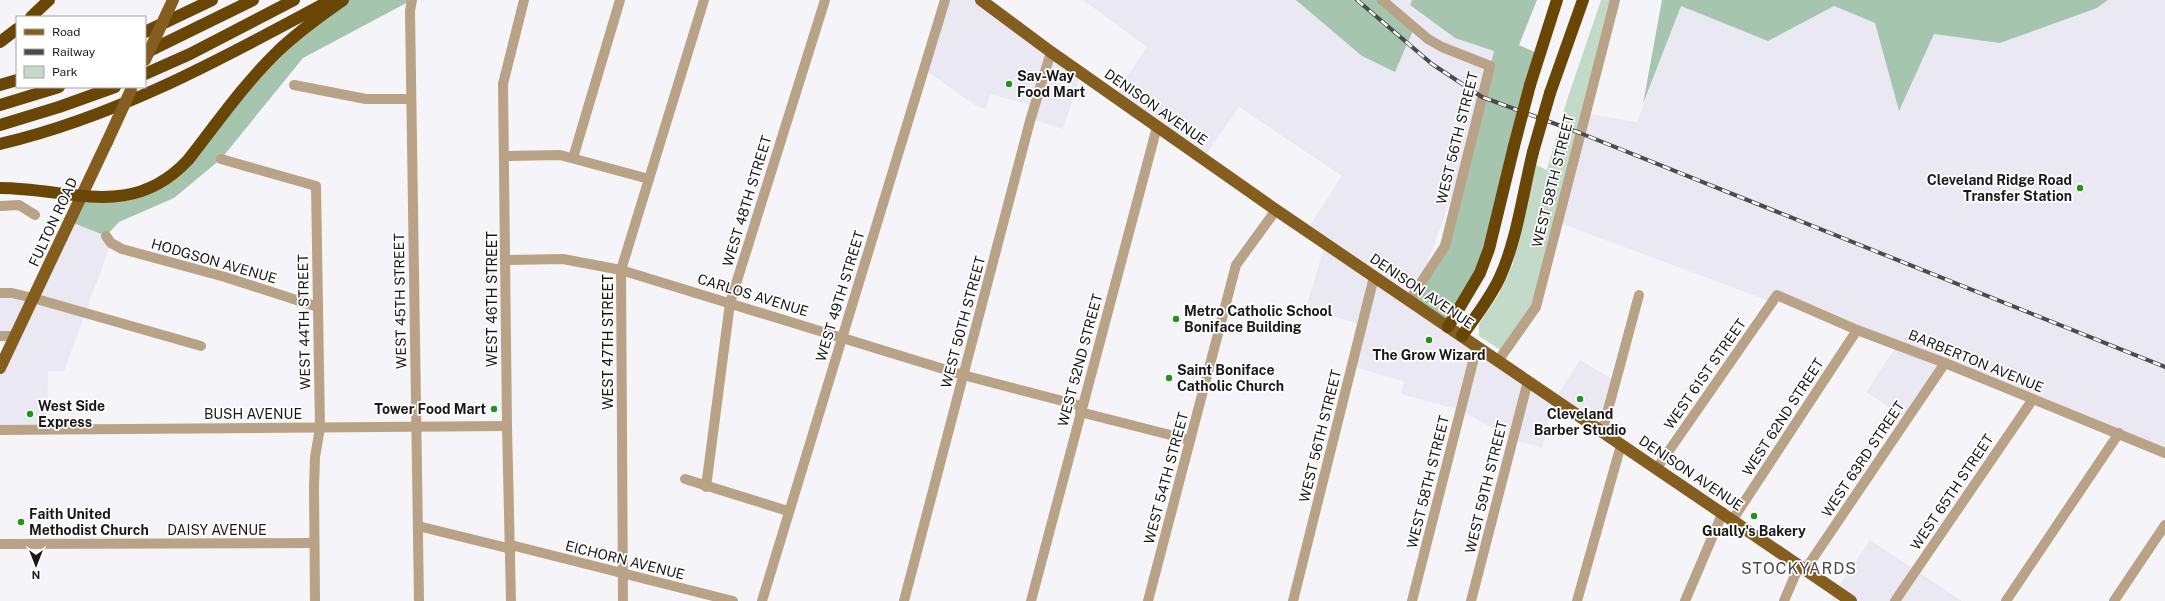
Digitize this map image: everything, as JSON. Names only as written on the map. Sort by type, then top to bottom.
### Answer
[{"type":"highway","points":[[32,16],[49,0]]},
{"type":"highway","points":[[146,32],[212,0]]},
{"type":"highway","points":[[146,53],[253,0]]},
{"type":"highway","points":[[146,74],[190,54],[294,0]]},
{"type":"highway","points":[[0,144],[92,117],[149,93],[222,58],[331,0]]},
{"type":"highway","points":[[0,188],[22,188],[82,197],[106,197],[144,191],[168,179],[188,160],[249,82],[277,52],[318,17],[343,0]]},
{"type":"highway","points":[[1448,327],[1480,273],[1490,249],[1530,85],[1557,0]]},
{"type":"highway","points":[[1462,336],[1492,293],[1505,266],[1533,152],[1550,94],[1583,0]]},
{"type":"highway","points":[[0,42],[16,30]]},
{"type":"highway","points":[[0,85],[16,80]]},
{"type":"highway","points":[[0,105],[56,88]]},
{"type":"highway","points":[[0,125],[60,107],[112,88]]},
{"type":"main road","points":[[146,58],[173,0]]},
{"type":"main road","name":"DENISON AVENUE","points":[[981,0],[1051,52],[1276,210],[1602,432],[1723,512],[1851,601]]},
{"type":"main road","name":"FULTON ROAD","points":[[0,368],[82,197],[132,88]]},
{"type":"street","name":"WEST 45TH STREET","points":[[412,0],[410,11],[410,100],[419,601]]},
{"type":"street","name":"WEST 46TH STREET","points":[[511,601],[511,547],[507,426],[503,84],[524,0]]},
{"type":"street","points":[[573,158],[620,0]]},
{"type":"street","name":"WEST 47TH STREET","points":[[623,601],[621,270],[704,0]]},
{"type":"street","name":"WEST 48TH STREET","points":[[706,486],[730,303],[825,0]]},
{"type":"street","name":"WEST 49TH STREET","points":[[762,601],[788,511],[945,0]]},
{"type":"street","name":"WEST 56TH STREET","points":[[1382,0],[1428,38],[1442,47],[1490,66],[1446,246],[1409,301]]},
{"type":"street","name":"WEST 58TH STREET","points":[[1498,360],[1536,307],[1615,0]]},
{"type":"street","name":"WEST 50TH STREET","points":[[904,601],[1028,128],[1051,52]]},
{"type":"street","points":[[294,85],[366,100],[410,100]]},
{"type":"street","name":"WEST 52ND STREET","points":[[1031,601],[1157,126]]},
{"type":"street","points":[[505,156],[560,155],[649,179]]},
{"type":"street","name":"WEST 44TH STREET","points":[[221,158],[316,186],[320,428],[315,457],[315,601]]},
{"type":"street","points":[[0,206],[18,206],[35,215]]},
{"type":"street","name":"WEST 54TH STREET","points":[[1148,601],[1236,265],[1276,210]]},
{"type":"street","name":"HODGSON AVENUE","points":[[106,236],[111,243],[122,249],[224,277],[318,306]]},
{"type":"street","name":"CARLOS AVENUE","points":[[506,260],[563,259],[621,270],[963,375],[1190,440]]},
{"type":"street","name":"WEST 56TH STREET","points":[[1293,601],[1374,277]]},
{"type":"street","points":[[0,293],[12,293],[33,298],[201,346]]},
{"type":"street","points":[[1602,432],[1639,295]]},
{"type":"street","name":"BARBERTON AVENUE","points":[[1777,295],[1857,330],[1945,363],[2165,452]]},
{"type":"street","name":"WEST 61ST STREET","points":[[1657,468],[1777,295]]},
{"type":"street","name":"WEST 62ND STREET","points":[[1733,519],[1857,330]]},
{"type":"street","points":[[0,336],[16,336]]},
{"type":"street","name":"WEST 58TH STREET","points":[[1412,601],[1477,346]]},
{"type":"street","name":"WEST 63RD STREET","points":[[1784,601],[1802,568],[1945,363]]},
{"type":"street","name":"WEST 59TH STREET","points":[[1471,601],[1528,381]]},
{"type":"street","name":"WEST 65TH STREET","points":[[1895,601],[2033,399]]},
{"type":"street","name":"BUSH AVENUE","points":[[0,430],[507,426]]},
{"type":"street","points":[[2006,601],[2119,434]]},
{"type":"street","points":[[1577,601],[1622,445]]},
{"type":"street","points":[[685,479],[788,511]]},
{"type":"street","points":[[1685,601],[1723,512]]},
{"type":"street","points":[[2114,601],[2165,525]]},
{"type":"street","name":"EICHORN AVENUE","points":[[418,526],[733,601]]},
{"type":"street","name":"DAISY AVENUE","points":[[0,544],[314,543]]},
{"type":"shaded area","points":[[945,0],[981,0],[1081,73],[1063,129],[1031,119],[1034,106],[990,94],[986,109],[976,106],[925,70]]},
{"type":"shaded area","points":[[1083,0],[1412,0],[1411,6],[1455,38],[1494,51],[1469,150],[1428,261],[1409,301],[1555,399],[1542,448],[1512,439],[1460,410],[1401,394],[1404,382],[1352,366],[1362,325],[1306,308],[1325,244],[1306,231],[1342,176],[1239,107],[1203,159],[1114,96],[1147,47]]},
{"type":"shaded area","points":[[2108,0],[2165,0],[2165,453],[1945,363],[1907,419],[1866,392],[1897,345],[1777,295],[1772,302],[1557,222],[1585,113],[1637,122],[1681,6],[1768,41],[1834,6],[1875,23],[1899,111],[1934,33],[2000,43],[2097,8]]},
{"type":"shaded area","points":[[71,222],[106,236],[111,243],[64,371],[48,371],[47,430],[0,430],[0,368],[16,336],[0,336],[0,293],[33,297]]},
{"type":"shaded area","points":[[1580,360],[1616,381],[1602,432],[1555,399]]},
{"type":"shaded area","points":[[1870,540],[1962,601],[1831,601]]},
{"type":"green space","points":[[343,0],[412,0],[303,58],[221,159],[174,198],[119,222],[106,236],[71,222],[81,197],[159,185],[249,82]]},
{"type":"green space","points":[[1296,0],[1382,0],[1414,28],[1395,72],[1362,56]]},
{"type":"green space","points":[[1412,0],[1537,0],[1519,45],[1539,54],[1494,231],[1448,327],[1409,301],[1445,246],[1494,51],[1455,38],[1410,5]]},
{"type":"green space","points":[[1601,0],[1611,0],[1532,308],[1502,351],[1479,336],[1479,324],[1499,294],[1513,264],[1536,165],[1547,170],[1567,100]]},
{"type":"green space","points":[[1662,0],[2108,0],[2097,8],[2000,43],[1934,34],[1899,111],[1875,23],[1834,6],[1768,41],[1681,6],[1643,104]]},
{"type":"railway","points":[[1357,0],[1432,64],[1482,97],[1580,133],[2165,367]]},
{"type":"place","name":"Sav-Way Food Mart","points":[[1009,84]]},
{"type":"place","name":"Cleveland Ridge Road Transfer Station","points":[[2080,188]]},
{"type":"place","name":"Metro Catholic School Boniface Building","points":[[1176,319]]},
{"type":"place","name":"The Grow Wizard","points":[[1429,340]]},
{"type":"place","name":"Saint Boniface Catholic Church","points":[[1169,378]]},
{"type":"place","name":"Cleveland Barber Studio","points":[[1580,399]]},
{"type":"place","name":"Tower Food Mart","points":[[494,409]]},
{"type":"place","name":"West Side Express","points":[[30,414]]},
{"type":"place","name":"Gually's Bakery","points":[[1754,516]]},
{"type":"place","name":"Faith United Methodist Church","points":[[21,522]]},
{"type":"district","name":"STOCKYARDS","points":[[1799,568]]}]
